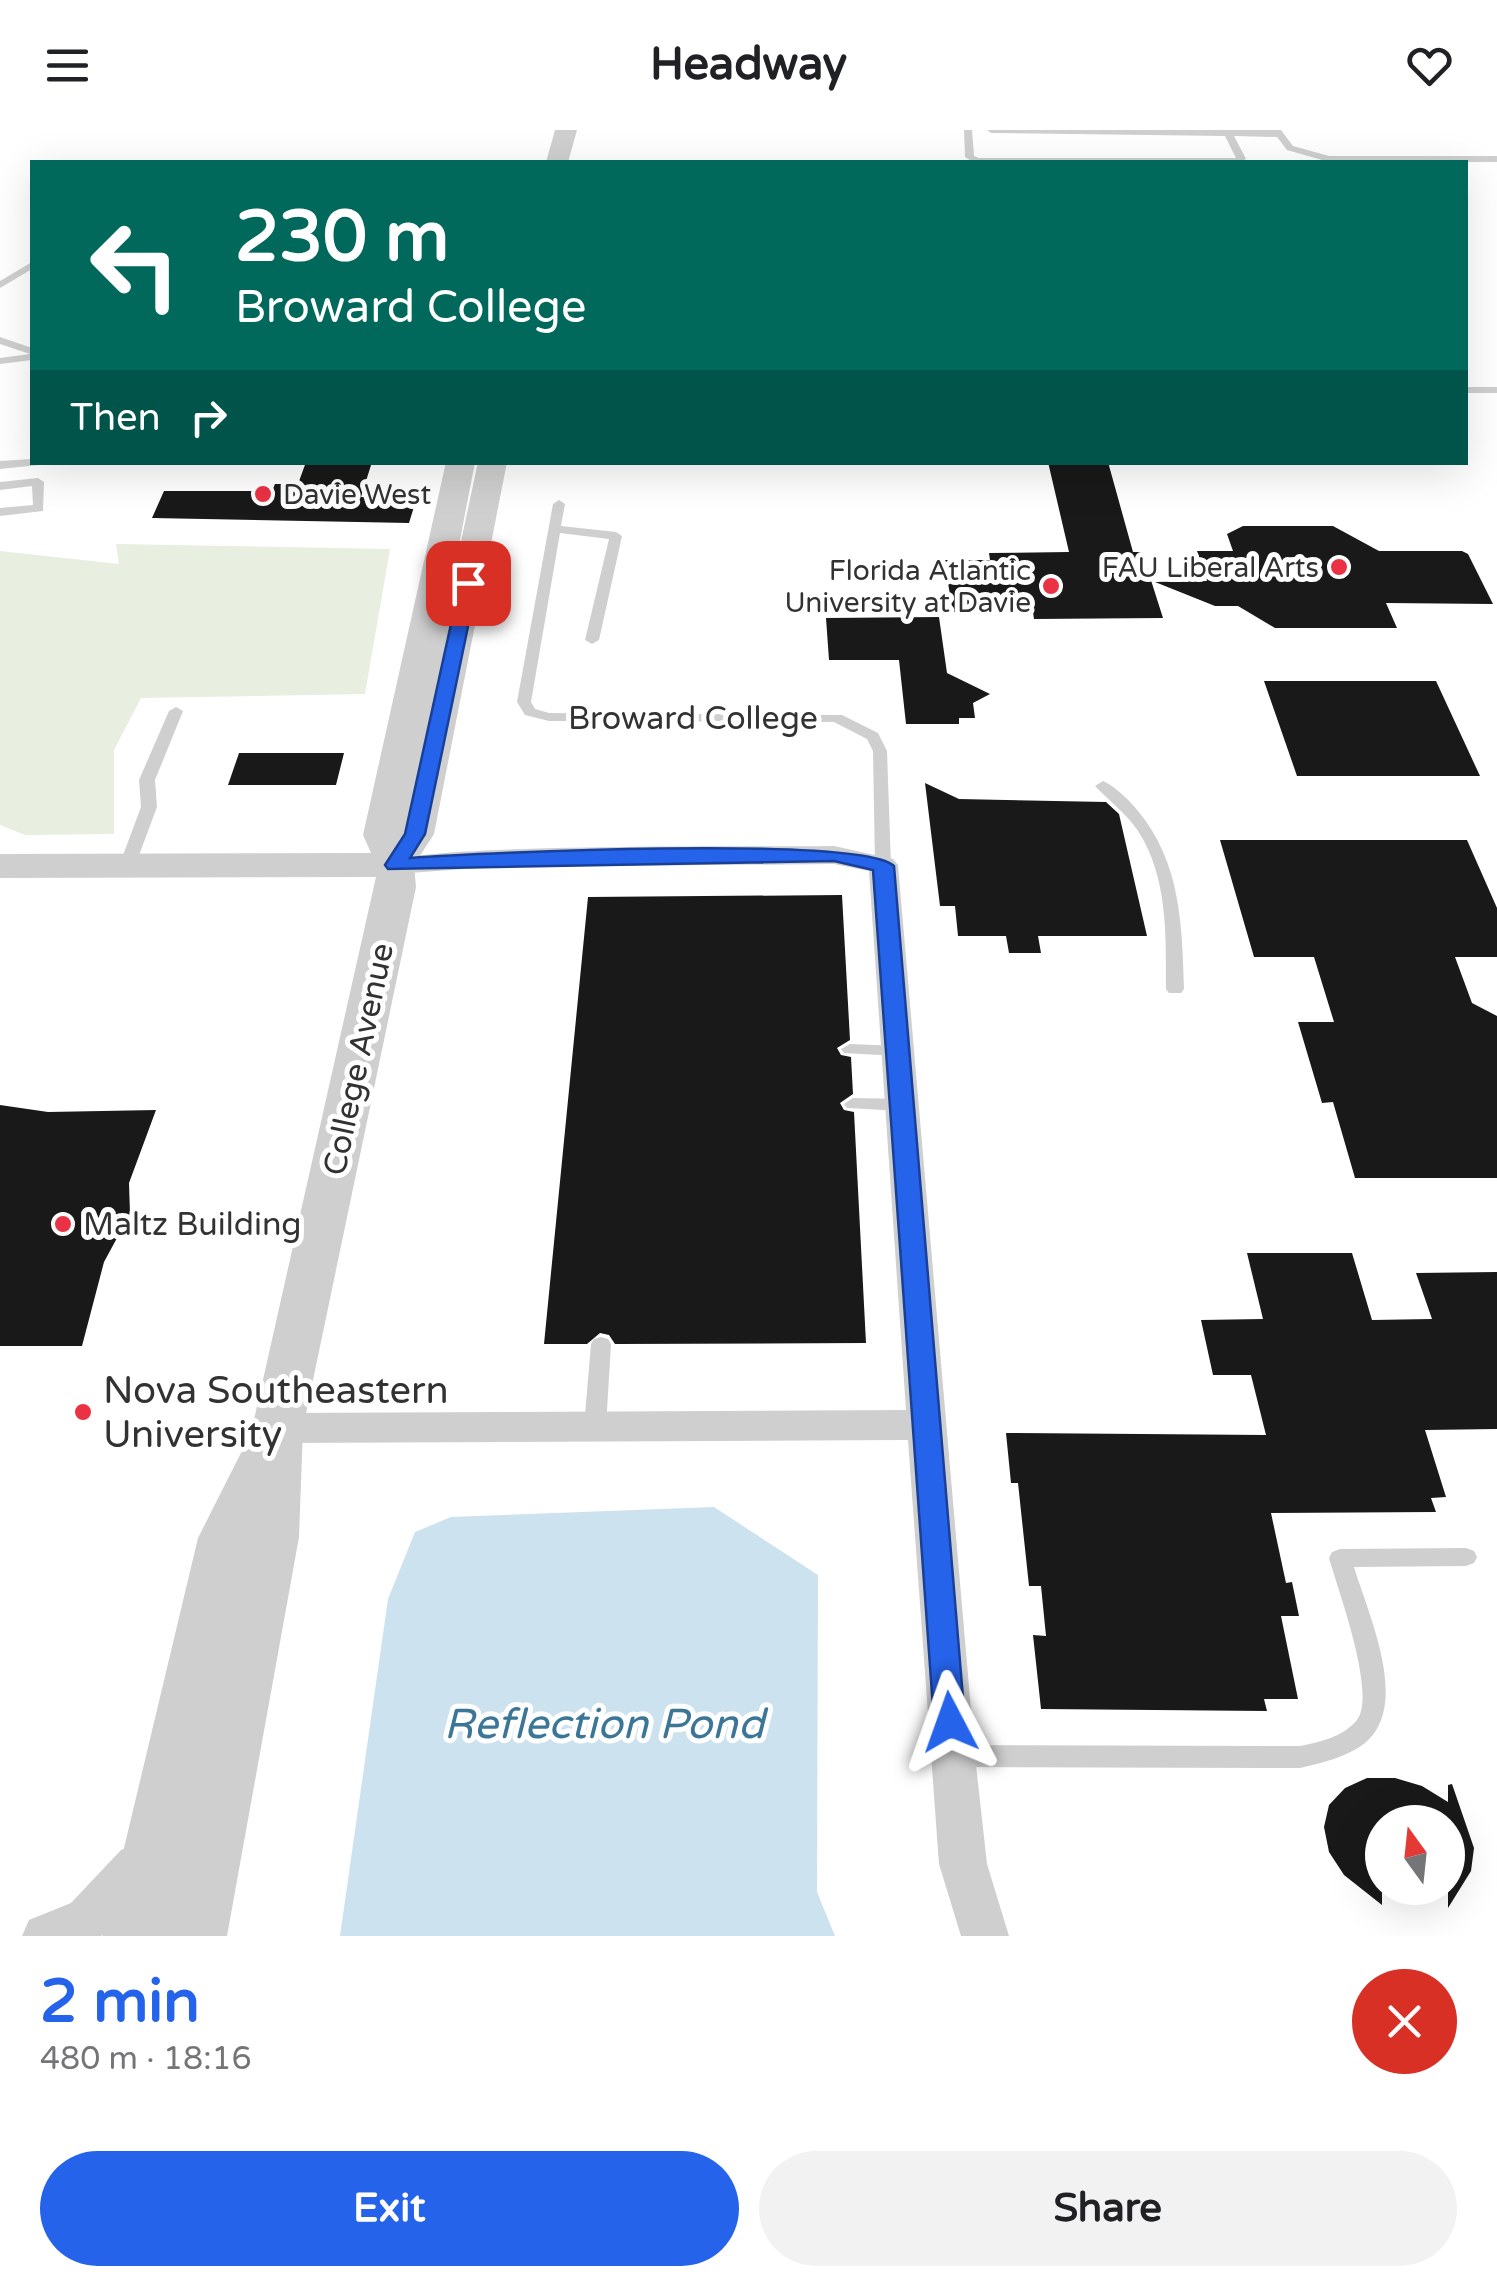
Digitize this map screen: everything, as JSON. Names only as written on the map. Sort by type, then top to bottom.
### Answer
[{"type":"street","points":[[558,160],[566,130]]},
{"type":"street","name":"College Avenue","points":[[195,1936],[272,1537],[278,1428],[396,886],[395,865],[382,835],[460,465]]},
{"type":"street","name":"College Avenue","points":[[395,865],[415,834],[493,465]]},
{"type":"street","points":[[0,866],[395,865],[458,874],[884,873]]},
{"type":"street","name":"Broward College","points":[[884,873],[952,1756],[963,1864],[986,1936]]},
{"type":"street","points":[[278,1428],[928,1425]]},
{"type":"street","name":"College Avenue","points":[[134,1936],[224,1538],[278,1428]]},
{"type":"street","points":[[46,1936],[84,1922],[112,1900],[156,1841]]},
{"type":"lane","points":[[968,130],[970,157],[975,160]]},
{"type":"lane","points":[[992,130],[1064,134],[1278,132],[1290,148],[1329,159],[1497,159]]},
{"type":"lane","points":[[1064,134],[1066,160]]},
{"type":"lane","points":[[1230,134],[1238,160]]},
{"type":"lane","points":[[0,285],[30,266]]},
{"type":"lane","points":[[0,340],[30,353]]},
{"type":"lane","points":[[0,361],[30,354]]},
{"type":"lane","points":[[1468,390],[1497,390]]},
{"type":"lane","points":[[0,454],[30,453]]},
{"type":"lane","points":[[0,466],[30,462]]},
{"type":"lane","points":[[0,486],[38,482],[39,508],[0,512]]},
{"type":"lane","name":"Broward College","points":[[559,504],[524,702],[530,712],[549,717],[822,718],[856,724],[873,736],[880,751],[884,873]]},
{"type":"lane","points":[[555,530],[616,536],[592,640]]},
{"type":"lane","points":[[127,866],[148,807],[147,780],[176,711]]},
{"type":"lane","points":[[1102,786],[1129,806],[1163,856],[1175,989]]},
{"type":"lane","points":[[850,1049],[898,1051]]},
{"type":"lane","points":[[853,1104],[903,1105]]},
{"type":"lane","points":[[596,1427],[601,1344]]},
{"type":"lane","points":[[952,1756],[1300,1757],[1332,1750],[1359,1735],[1374,1715],[1376,1691],[1340,1558],[1466,1557]]},
{"type":"shaded area","points":[[116,544],[390,549],[365,694],[141,698],[114,750],[114,834],[25,835],[0,825],[0,551],[119,564]]},
{"type":"water","name":"Reflection Pond","points":[[714,1507],[818,1575],[817,1892],[835,1936],[340,1936],[388,1599],[415,1532],[451,1517]]},
{"type":"building","name":"Davie West","points":[[305,465],[371,465],[361,497],[417,497],[409,523],[152,518],[164,491],[272,491],[275,484],[298,484]]},
{"type":"building","name":"Florida Atlantic University at Davie","points":[[1049,465],[1109,465],[1133,552],[1142,552],[1163,618],[1034,619],[1033,612],[953,612],[944,560],[990,560],[989,553],[1069,552]]},
{"type":"building","name":"FAU Liberal Arts","points":[[1243,526],[1333,526],[1379,551],[1462,551],[1468,554],[1493,604],[1386,603],[1397,628],[1275,628],[1238,606],[1215,606],[1155,582],[1207,581],[1197,551],[1233,551],[1227,534]]},
{"type":"building","points":[[939,617],[947,673],[990,694],[973,703],[975,718],[959,718],[959,724],[906,724],[899,660],[829,660],[826,618]]},
{"type":"building","points":[[1264,681],[1436,681],[1480,776],[1297,776]]},
{"type":"building","points":[[239,753],[344,753],[336,785],[228,785]]},
{"type":"building","points":[[925,783],[959,799],[1106,802],[1119,814],[1147,936],[1038,936],[1041,953],[1009,953],[1006,936],[958,936],[955,906],[940,906]]},
{"type":"building","points":[[1220,840],[1467,840],[1497,908],[1497,957],[1455,957],[1472,1003],[1497,1016],[1497,1178],[1355,1178],[1333,1102],[1322,1103],[1298,1022],[1334,1022],[1314,957],[1254,957]]},
{"type":"building","points":[[842,895],[850,1040],[837,1048],[841,1055],[851,1057],[853,1094],[840,1103],[844,1110],[854,1112],[866,1343],[615,1344],[609,1335],[600,1333],[587,1344],[544,1344],[588,897]]},
{"type":"building","name":"Maltz Building","points":[[0,1105],[48,1112],[156,1110],[129,1183],[130,1214],[104,1262],[82,1346],[0,1346]]},
{"type":"building","points":[[1247,1253],[1352,1253],[1372,1320],[1432,1319],[1416,1273],[1497,1272],[1497,1429],[1425,1430],[1446,1497],[1431,1498],[1436,1512],[1271,1513],[1286,1583],[1292,1582],[1299,1616],[1281,1616],[1298,1699],[1264,1699],[1267,1711],[1041,1709],[1033,1635],[1046,1636],[1041,1586],[1029,1586],[1018,1483],[1011,1483],[1006,1433],[1266,1435],[1251,1375],[1213,1375],[1201,1320],[1263,1319]]},
{"type":"building","points":[[1367,1778],[1395,1778],[1422,1786],[1448,1802],[1448,1785],[1452,1784],[1459,1805],[1365,1805],[1365,1892],[1344,1875],[1329,1852],[1324,1827],[1329,1805],[1345,1788]]},
{"type":"building","points":[[1465,1822],[1474,1848],[1471,1871],[1465,1881]]},
{"type":"place","name":"Davie West","points":[[263,494]]},
{"type":"place","name":"FAU Liberal Arts","points":[[1339,567]]},
{"type":"place","name":"Florida Atlantic University at Davie","points":[[1051,586]]},
{"type":"place","name":"Maltz Building","points":[[63,1224]]},
{"type":"place","name":"Nova Southeastern University","points":[[83,1412]]},
{"type":"route","points":[[468,583],[415,834],[395,865],[492,858],[834,855],[884,866],[950,1722]]}]
